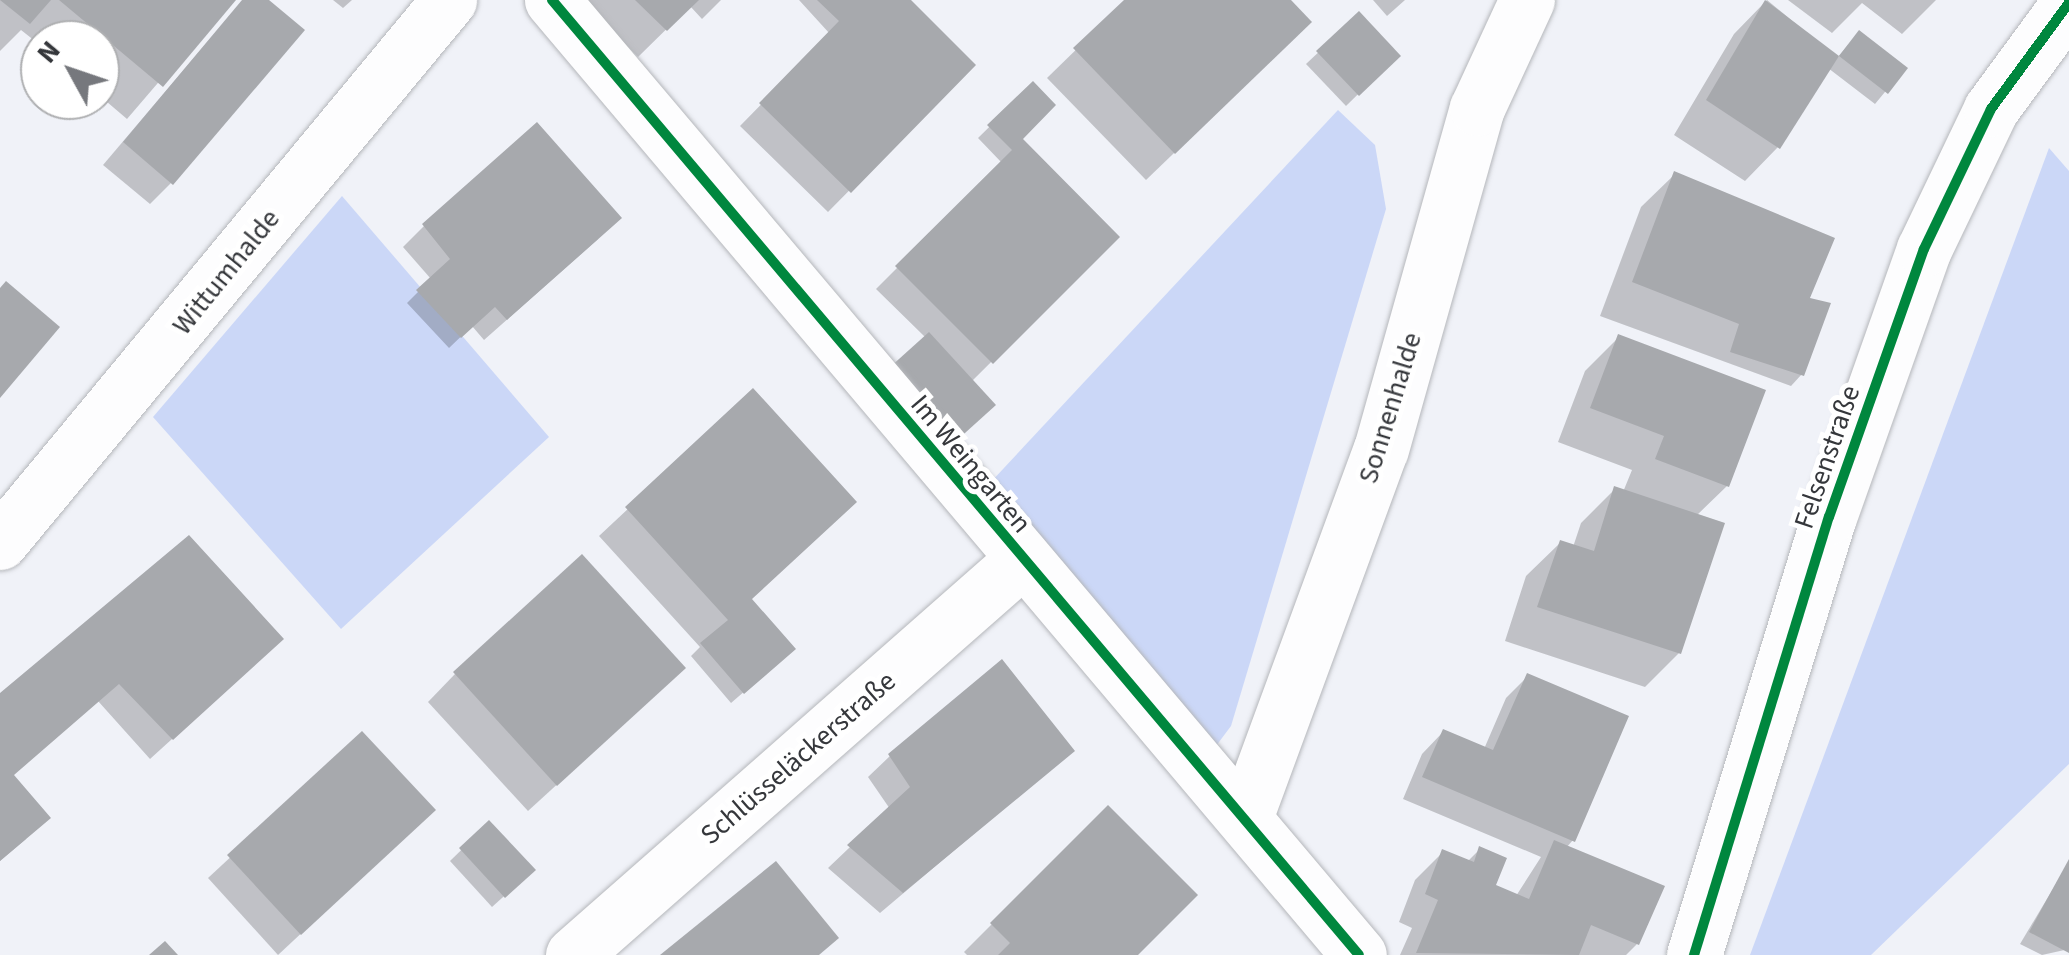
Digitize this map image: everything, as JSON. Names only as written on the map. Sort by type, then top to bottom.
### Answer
[{"type":"street","name":"Wittumhalde","points":[[0,542],[449,0]]},
{"type":"street","name":"Im Weingarten","points":[[552,0],[1022,560],[1246,815],[1359,955]]},
{"type":"street","name":"Sonnenhalde","points":[[1246,815],[1381,449],[1478,108],[1528,0]]},
{"type":"street","name":"Felsenstraße","points":[[1694,955],[1829,516],[1924,249],[1991,109],[2069,3]]},
{"type":"street","name":"Schlüsseläckerstraße","points":[[573,955],[1022,560]]},
{"type":"shaded area","points":[[1338,110],[1375,145],[1386,209],[1231,726],[1216,746],[989,484]]},
{"type":"shaded area","points":[[2049,148],[2069,171],[2069,764],[1871,955],[1750,955]]},
{"type":"shaded area","points":[[342,196],[549,437],[341,629],[153,417]]},
{"type":"building","points":[[0,0],[51,0],[34,20],[25,20]]},
{"type":"building","points":[[59,0],[236,0],[163,87],[120,51],[120,20],[83,20]]},
{"type":"building","points":[[242,0],[269,0],[305,30],[173,185],[123,142]]},
{"type":"building","points":[[635,0],[699,0],[667,31]]},
{"type":"building","points":[[817,0],[911,0],[976,65],[851,193],[759,103],[839,21]]},
{"type":"building","points":[[1124,0],[1291,0],[1312,22],[1175,154],[1073,48]]},
{"type":"building","points":[[1765,0],[1839,56],[1780,149],[1706,100]]},
{"type":"building","points":[[1359,11],[1401,56],[1359,96],[1316,51]]},
{"type":"building","points":[[1859,30],[1908,68],[1888,94],[1839,56]]},
{"type":"building","points":[[1033,81],[1056,105],[1023,139],[1120,237],[993,364],[895,266],[1012,150],[987,125]]},
{"type":"building","points":[[537,122],[622,218],[507,320],[495,307],[461,338],[416,290],[450,259],[422,224]]},
{"type":"building","points":[[1674,171],[1835,238],[1810,298],[1831,303],[1804,376],[1730,352],[1739,324],[1632,282]]},
{"type":"building","points":[[6,281],[60,327],[0,398],[0,288]]},
{"type":"building","points":[[929,332],[996,405],[955,442],[889,368]]},
{"type":"building","points":[[1618,334],[1766,390],[1729,487],[1655,459],[1664,436],[1590,408]]},
{"type":"building","points":[[753,388],[857,502],[752,599],[796,649],[744,694],[700,643],[728,620],[625,507]]},
{"type":"building","points":[[1614,486],[1725,523],[1681,654],[1537,607],[1560,540],[1594,551]]},
{"type":"building","points":[[189,535],[284,639],[173,740],[119,684],[14,775],[51,818],[0,861],[0,693]]},
{"type":"building","points":[[582,554],[686,668],[557,786],[453,672]]},
{"type":"building","points":[[1002,659],[1075,751],[903,893],[847,845],[910,787],[888,754]]},
{"type":"building","points":[[1527,673],[1629,716],[1575,842],[1422,777],[1443,729],[1493,750]]},
{"type":"building","points":[[362,731],[436,810],[301,935],[227,855]]},
{"type":"building","points":[[1108,805],[1198,895],[1138,955],[998,955],[1010,943],[990,923]]},
{"type":"building","points":[[489,820],[536,870],[505,898],[459,848]]},
{"type":"building","points":[[1554,840],[1665,886],[1639,945],[1591,925],[1579,955],[1416,953],[1438,900],[1425,894],[1442,849],[1474,862],[1479,846],[1507,858],[1496,885],[1529,899]]},
{"type":"building","points":[[2069,859],[2069,953],[2029,932]]},
{"type":"building","points":[[776,861],[839,938],[819,955],[660,955]]},
{"type":"building","points":[[165,941],[178,955],[149,955]]},
{"type":"cycle path","points":[[552,0],[1359,955]]},
{"type":"cycle path","points":[[1694,955],[1829,517],[1924,249],[1991,109],[2069,3]]}]
